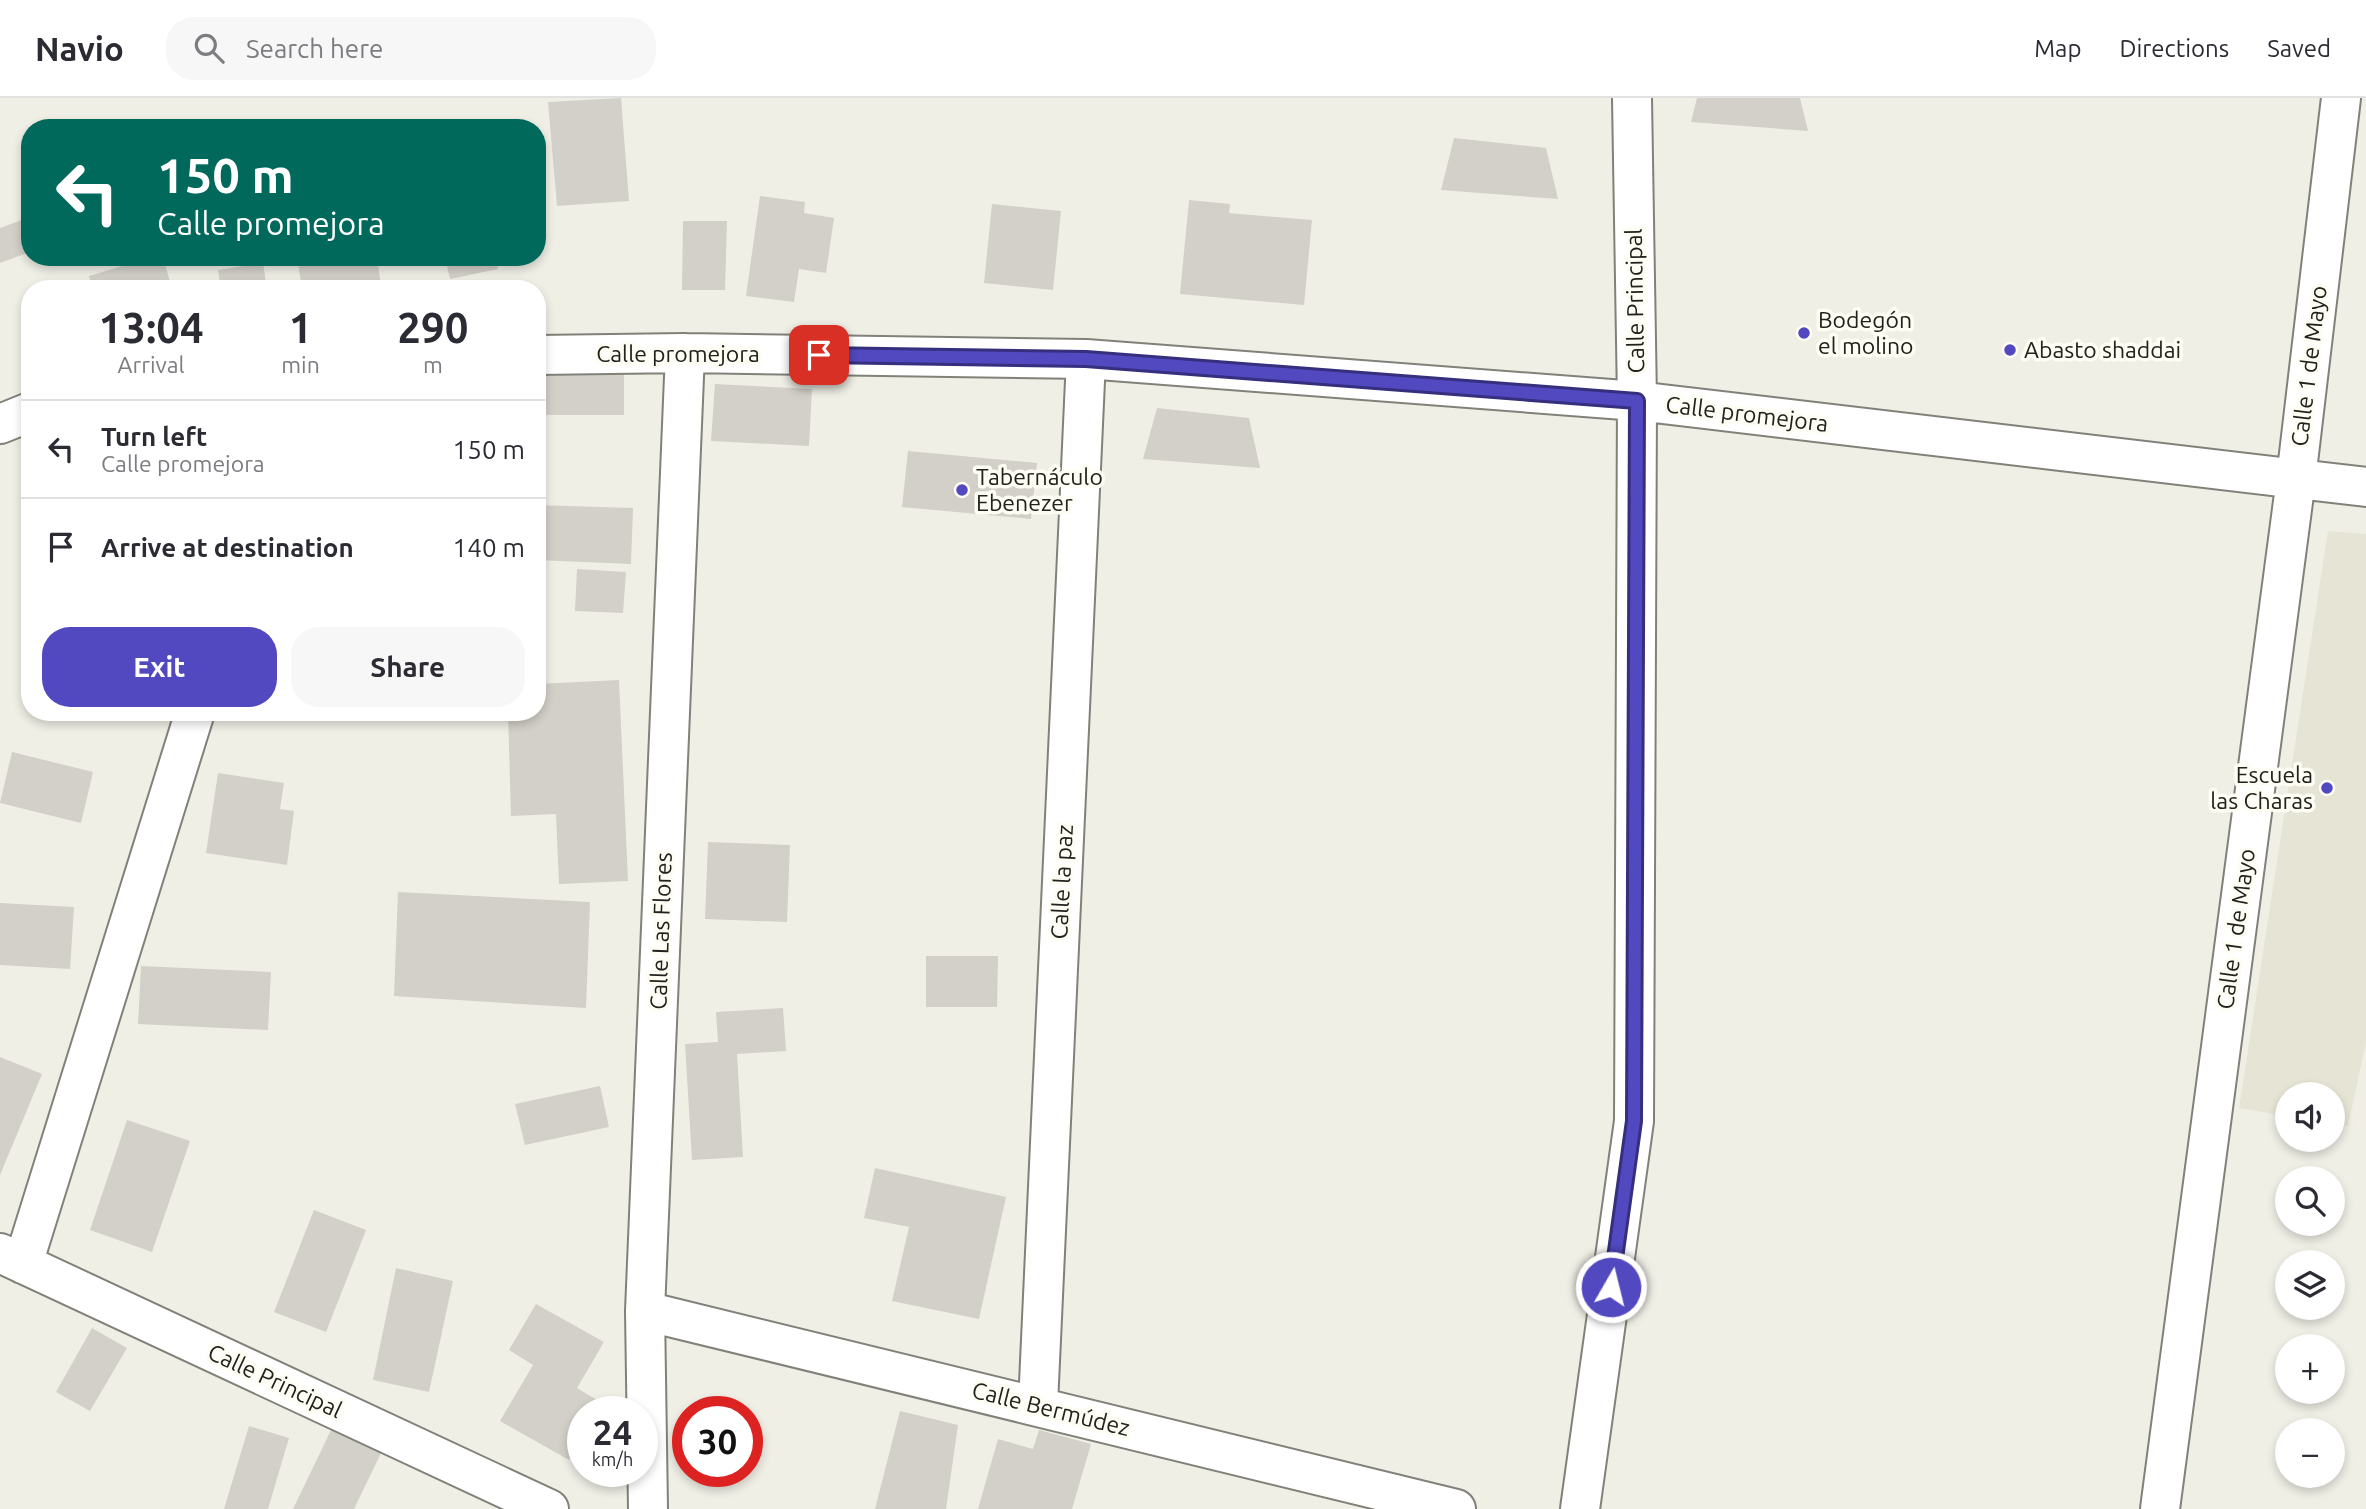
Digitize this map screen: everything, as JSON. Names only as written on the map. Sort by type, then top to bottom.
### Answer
[{"type":"street","name":"Calle Principal","points":[[1580,1509],[1634,1121],[1637,401],[1632,98]]},
{"type":"street","name":"Calle 1 de Mayo","points":[[2160,1509],[2296,479],[2341,98]]},
{"type":"street","name":"Calle promejora","points":[[546,355],[685,353],[1086,359],[1637,401],[2366,486]]},
{"type":"street","name":"Calle Las Flores","points":[[649,1509],[645,1311],[685,353]]},
{"type":"street","name":"Calle la paz","points":[[1038,1405],[1086,359]]},
{"type":"street","points":[[0,424],[21,416]]},
{"type":"street","points":[[11,1258],[192,721]]},
{"type":"street","name":"Calle Principal","points":[[11,1258],[550,1509]]},
{"type":"street","name":"Calle Bermúdez","points":[[645,1311],[1456,1509]]},
{"type":"shaded area","name":"Escuela las Charas","points":[[2328,531],[2366,534],[2366,1042],[2348,1126],[2345,1125],[2345,1082],[2275,1082],[2275,1114],[2239,1108]]},
{"type":"building","points":[[621,98],[629,201],[557,206],[548,102]]},
{"type":"building","points":[[1697,98],[1800,98],[1808,131],[1691,122]]},
{"type":"building","points":[[1454,138],[1546,148],[1558,199],[1441,190]]},
{"type":"building","points":[[760,196],[805,202],[804,213],[834,218],[826,273],[799,269],[794,302],[746,296]]},
{"type":"building","points":[[1189,200],[1230,204],[1229,213],[1312,220],[1304,305],[1180,294]]},
{"type":"building","points":[[992,204],[1061,211],[1053,290],[984,283]]},
{"type":"building","points":[[21,220],[21,255],[0,263],[0,228]]},
{"type":"building","points":[[683,221],[727,221],[725,290],[682,290]]},
{"type":"building","points":[[122,266],[166,266],[169,280],[90,280],[89,276]]},
{"type":"building","points":[[263,266],[266,280],[220,280],[218,270]]},
{"type":"building","points":[[298,266],[378,266],[380,280],[301,280]]},
{"type":"building","points":[[447,266],[498,266],[498,269],[450,279]]},
{"type":"building","points":[[546,361],[624,361],[624,415],[546,415]]},
{"type":"building","points":[[715,384],[812,389],[809,446],[711,441]]},
{"type":"building","points":[[1157,408],[1249,418],[1260,468],[1143,459]]},
{"type":"building","points":[[908,451],[1037,463],[1031,519],[902,507]]},
{"type":"building","points":[[546,505],[633,508],[631,564],[546,560]]},
{"type":"building","points":[[577,569],[626,572],[623,613],[575,611]]},
{"type":"building","points":[[619,680],[628,881],[559,884],[556,814],[511,816],[508,721],[546,721],[546,684]]},
{"type":"building","points":[[12,752],[93,772],[81,823],[0,803]]},
{"type":"building","points":[[218,773],[284,783],[280,809],[294,811],[287,865],[206,853]]},
{"type":"building","points":[[708,842],[790,845],[787,922],[705,919]]},
{"type":"building","points":[[398,892],[590,902],[586,1008],[394,996]]},
{"type":"building","points":[[0,903],[74,907],[70,969],[0,965]]},
{"type":"building","points":[[926,956],[998,956],[997,1007],[926,1007]]},
{"type":"building","points":[[141,966],[271,972],[268,1030],[138,1024]]},
{"type":"building","points":[[783,1008],[786,1051],[737,1054],[743,1157],[692,1160],[685,1044],[718,1042],[716,1012]]},
{"type":"building","points":[[0,1057],[42,1074],[0,1175]]},
{"type":"building","points":[[600,1086],[609,1127],[525,1145],[515,1104]]},
{"type":"building","points":[[127,1120],[190,1141],[152,1252],[90,1230]]},
{"type":"building","points":[[875,1168],[1006,1197],[979,1319],[892,1301],[909,1227],[864,1218]]},
{"type":"building","points":[[314,1210],[366,1230],[326,1332],[274,1312]]},
{"type":"building","points":[[396,1268],[453,1281],[429,1392],[373,1380]]},
{"type":"building","points":[[536,1304],[604,1342],[577,1388],[590,1396],[567,1396],[567,1459],[500,1421],[533,1365],[509,1350]]},
{"type":"building","points":[[92,1328],[127,1348],[90,1411],[56,1392]]},
{"type":"building","points":[[900,1411],[958,1425],[946,1509],[875,1509]]},
{"type":"building","points":[[249,1426],[289,1438],[268,1509],[224,1509]]},
{"type":"building","points":[[332,1428],[382,1451],[354,1509],[293,1509]]},
{"type":"building","points":[[1039,1430],[1091,1444],[1072,1509],[978,1509],[998,1439],[1033,1449]]},
{"type":"place","name":"Bodegón el molino","points":[[1804,333]]},
{"type":"place","name":"Abasto shaddai","points":[[2010,350]]},
{"type":"place","name":"Tabernáculo Ebenezer","points":[[962,490]]},
{"type":"place","name":"Escuela las Charas","points":[[2327,788]]},
{"type":"route","points":[[819,355],[1086,359],[1637,401],[1634,1121],[1611,1287]]}]
